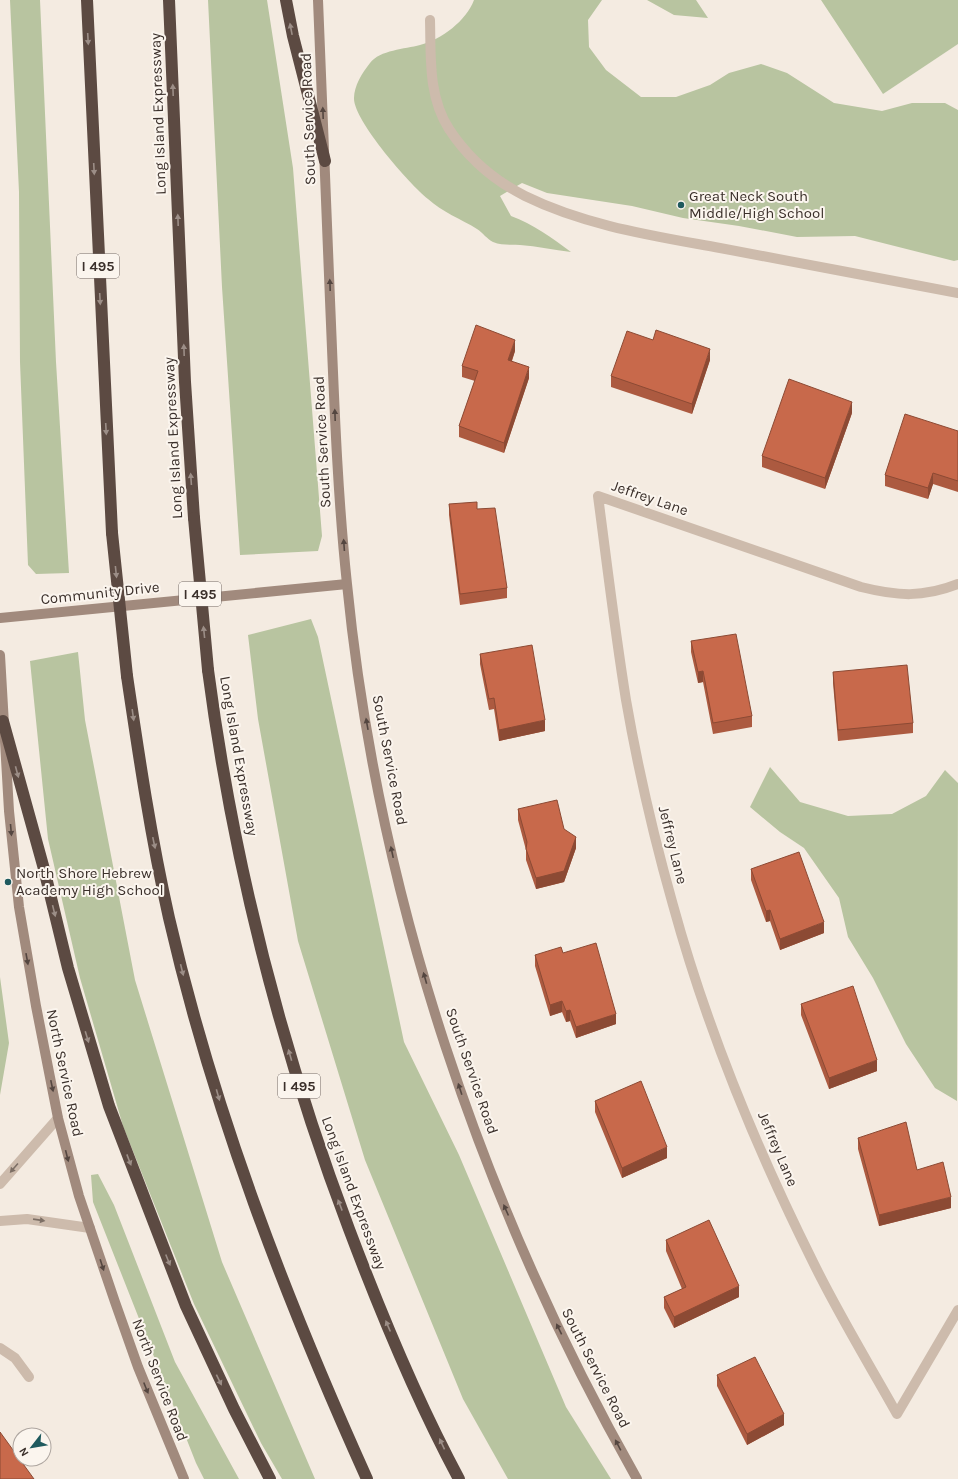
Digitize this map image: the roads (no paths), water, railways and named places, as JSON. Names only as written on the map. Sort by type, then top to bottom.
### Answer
[{"type":"highway","name":"I 495","points":[[86,0],[112,533],[127,676],[149,820],[169,918],[194,1016],[222,1112],[253,1205],[290,1301],[367,1479]]},
{"type":"highway","name":"Long Island Expressway","points":[[169,0],[185,382],[194,518],[208,670],[228,799],[249,898],[302,1094],[334,1190],[370,1285],[409,1375],[459,1479]]},
{"type":"highway","points":[[286,0],[293,36],[325,161]]},
{"type":"highway","points":[[2,719],[44,869],[74,991],[111,1113],[154,1224],[207,1353],[234,1410],[270,1479]]},
{"type":"main road","name":"South Service Road","points":[[318,0],[336,428],[347,584],[366,716],[397,874],[415,943],[450,1059],[503,1203],[543,1296],[588,1387],[637,1479]]},
{"type":"main road","name":"Community Drive","points":[[0,618],[347,584]]},
{"type":"main road","name":"North Service Road","points":[[0,655],[2,719],[9,810],[19,907],[36,1006],[58,1118],[67,1157],[138,1367],[184,1479]]},
{"type":"street","points":[[430,20],[432,80],[440,112],[449,129],[477,163],[506,186],[525,196],[578,217],[633,232],[958,293]]},
{"type":"street","name":"Jeffrey Lane","points":[[958,584],[934,592],[915,595],[880,592],[861,587],[598,496],[618,646],[634,741],[657,844],[692,968],[732,1080],[786,1206],[818,1272],[897,1414],[958,1310]]},
{"type":"street","points":[[0,1184],[58,1118]]},
{"type":"street","points":[[0,1221],[27,1219],[90,1228]]},
{"type":"street","points":[[0,1348],[15,1358],[30,1377]]},
{"type":"place","name":"Great Neck South Middle/High School","points":[[681,205]]},
{"type":"place","name":"North Shore Hebrew Academy High School","points":[[8,882]]}]
